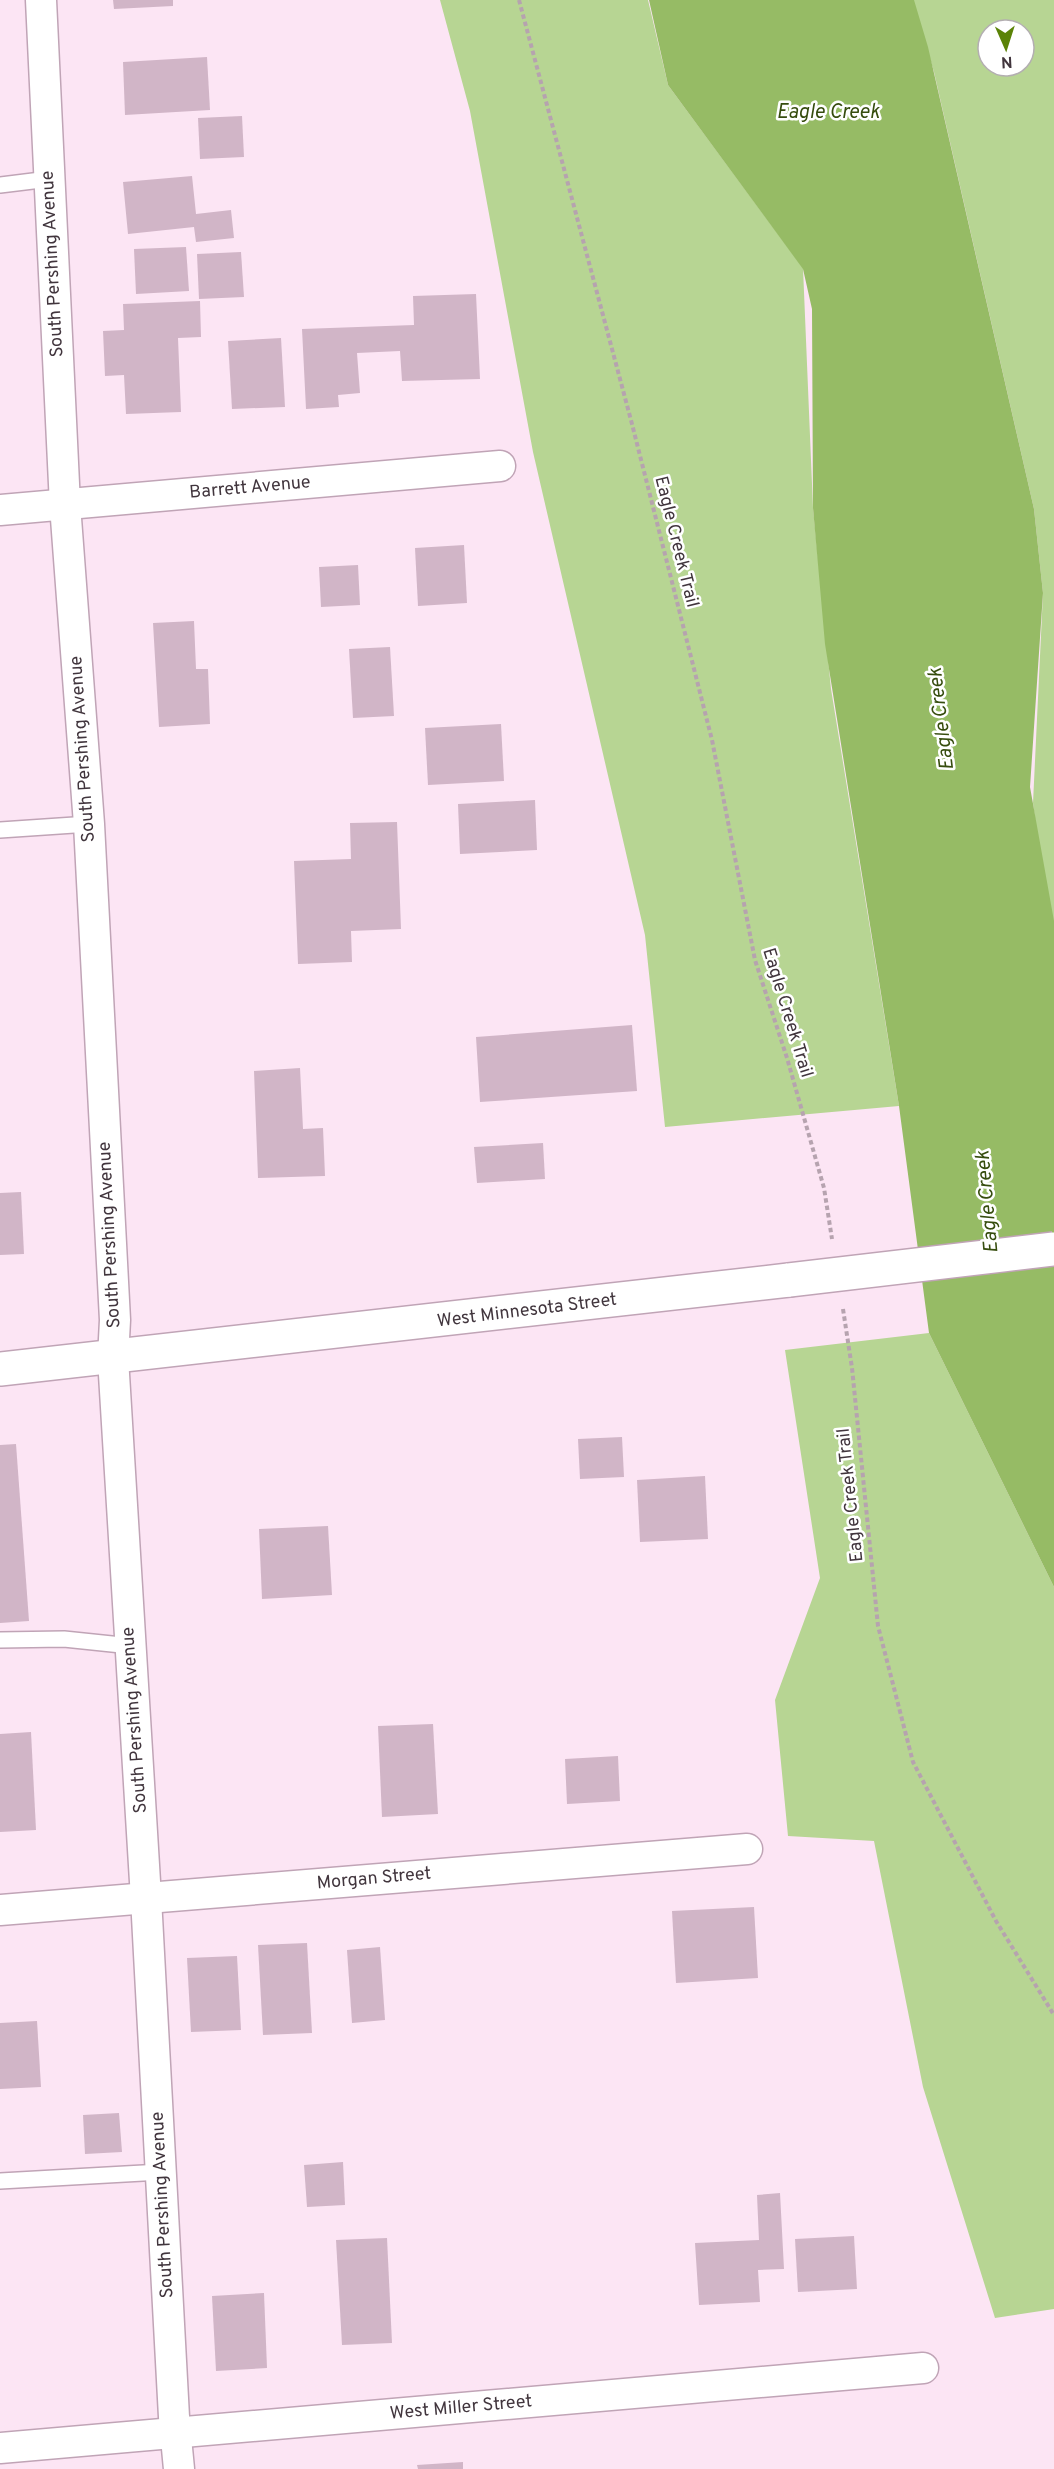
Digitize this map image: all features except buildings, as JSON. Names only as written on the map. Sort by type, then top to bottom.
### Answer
[{"type":"street","name":"South Pershing Avenue","points":[[41,0],[65,504],[89,824],[115,1320],[113,1358],[179,2469]]},
{"type":"street","name":"Barrett Avenue","points":[[0,510],[500,466]]},
{"type":"street","name":"West Minnesota Street","points":[[0,1369],[113,1358],[1054,1249]]},
{"type":"street","name":"Morgan Street","points":[[0,1910],[747,1849]]},
{"type":"street","name":"West Miller Street","points":[[0,2448],[922,2368]]},
{"type":"lane","points":[[0,184],[49,179]]},
{"type":"lane","points":[[0,830],[89,824]]},
{"type":"lane","points":[[0,1640],[64,1639],[131,1646]]},
{"type":"lane","points":[[0,2181],[161,2172]]},
{"type":"path","name":"Eagle Creek Trail","points":[[519,0],[632,424],[712,740],[755,960],[787,1058],[824,1188],[833,1244]]},
{"type":"path","name":"Eagle Creek Trail","points":[[841,1301],[852,1368],[878,1626],[913,1762],[996,1921],[1054,2015]]},
{"type":"shaded area","points":[[440,0],[648,0],[668,85],[803,268],[813,508],[831,689],[899,1106],[665,1127],[645,935],[533,452],[470,111]]},
{"type":"shaded area","points":[[913,0],[1054,0],[1054,966],[1033,803],[1043,593],[1034,509],[934,72]]},
{"type":"shaded area","points":[[929,1333],[1054,1587],[1054,2309],[995,2318],[923,2087],[874,1841],[788,1836],[775,1700],[820,1578],[785,1350]]},
{"type":"water","name":"Eagle Creek","points":[[649,0],[914,0],[928,47],[1034,509],[1043,593],[1030,787],[1054,921],[1054,1587],[929,1333],[899,1106],[825,644],[813,508],[812,309],[803,269],[668,85]]}]
